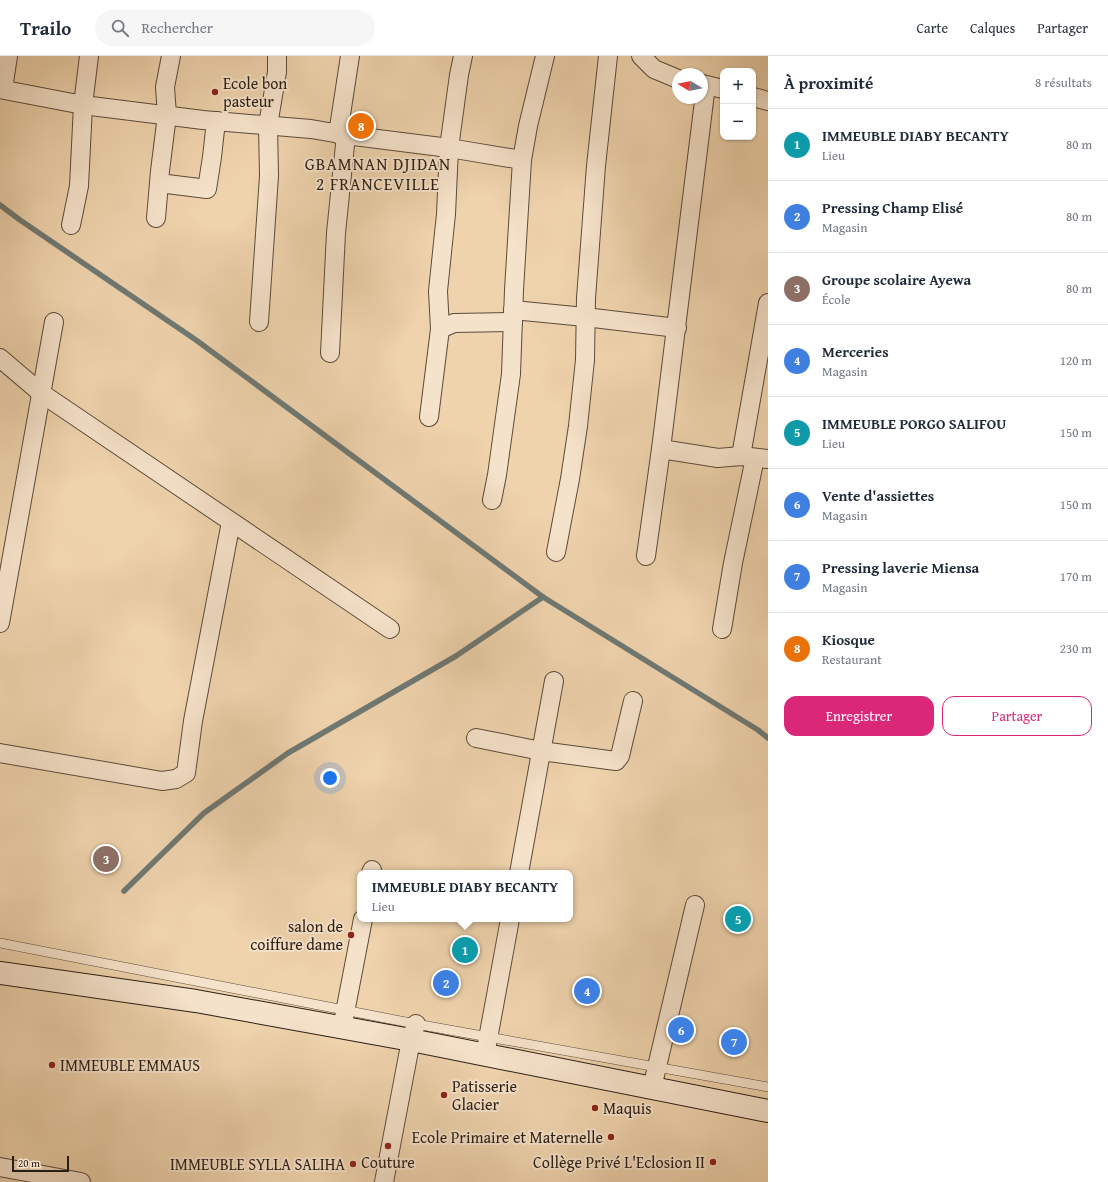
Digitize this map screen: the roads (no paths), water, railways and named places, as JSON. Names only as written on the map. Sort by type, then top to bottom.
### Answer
[{"type":"street","points":[[8,56],[2,89],[83,105],[216,121],[311,129],[449,148],[522,160]]},
{"type":"street","points":[[71,225],[79,186],[83,105],[89,56]]},
{"type":"street","points":[[156,218],[167,115],[165,87],[171,56]]},
{"type":"street","points":[[259,322],[269,176],[268,125],[277,72],[277,56]]},
{"type":"street","points":[[330,353],[342,134],[350,56]]},
{"type":"street","points":[[428,416],[440,329],[438,291],[446,214],[449,148],[463,56]]},
{"type":"street","points":[[492,500],[497,475],[511,374],[522,160],[528,126],[545,56]]},
{"type":"street","points":[[556,552],[570,479],[578,426],[585,360],[585,317],[596,166],[608,56]]},
{"type":"street","points":[[641,56],[654,69],[672,76]]},
{"type":"street","points":[[646,556],[710,86]]},
{"type":"street","points":[[756,98],[768,101]]},
{"type":"street","points":[[160,183],[207,189],[216,121]]},
{"type":"street","points":[[722,630],[733,563],[754,458],[768,303]]},
{"type":"street","points":[[440,329],[454,323],[513,316],[585,317],[677,328]]},
{"type":"street","points":[[0,624],[54,322]]},
{"type":"street","points":[[0,358],[41,392],[390,630]]},
{"type":"street","points":[[661,449],[718,458],[754,458]]},
{"type":"street","points":[[0,753],[162,781],[176,779],[186,773],[193,721],[232,522]]},
{"type":"street","points":[[519,870],[554,681]]},
{"type":"street","points":[[476,738],[541,752],[616,761],[620,756],[633,702]]},
{"type":"street","points":[[652,1088],[695,905]]},
{"type":"street","points":[[344,1019],[362,922]]},
{"type":"street","points":[[487,1046],[509,922]]},
{"type":"street","points":[[0,973],[196,1001],[344,1019],[487,1046],[652,1088],[768,1111]]},
{"type":"street","points":[[384,1182],[413,1032]]},
{"type":"street","points":[[0,1168],[81,1182]]},
{"type":"lane","points":[[0,943],[344,1019]]},
{"type":"lane","points":[[487,1046],[657,1067],[768,1087]]},
{"type":"waterway","points":[[0,205],[196,340],[543,597],[758,730],[768,738]]},
{"type":"waterway","points":[[124,891],[204,813],[288,753],[456,656],[543,597]]},
{"type":"place","name":"Ecole bon pasteur","points":[[215,92]]},
{"type":"place","name":"Kiosque","points":[[361,126]]},
{"type":"place","name":"Groupe scolaire Ayewa","points":[[106,859]]},
{"type":"place","name":"IMMEUBLE PORGO SALIFOU","points":[[738,919]]},
{"type":"place","name":"salon de coiffure dame","points":[[351,935]]},
{"type":"place","name":"IMMEUBLE DIABY BECANTY","points":[[465,950]]},
{"type":"place","name":"Pressing Champ Elisé","points":[[446,983]]},
{"type":"place","name":"Merceries","points":[[587,991]]},
{"type":"place","name":"Vente d'assiettes","points":[[681,1030]]},
{"type":"place","name":"Pressing laverie Miensa","points":[[734,1042]]},
{"type":"place","name":"IMMEUBLE EMMAUS","points":[[52,1065]]},
{"type":"place","name":"Patisserie Glacier","points":[[444,1095]]},
{"type":"place","name":"Maquis","points":[[595,1108]]},
{"type":"place","name":"Ecole Primaire et Maternelle","points":[[611,1137]]},
{"type":"place","name":"Couture","points":[[388,1146]]},
{"type":"place","name":"Collège Privé L'Eclosion II","points":[[713,1162]]},
{"type":"place","name":"IMMEUBLE SYLLA SALIHA","points":[[353,1164]]},
{"type":"district","name":"GBAMNAN DJIDAN 2 FRANCEVILLE","points":[[378,174]]}]
